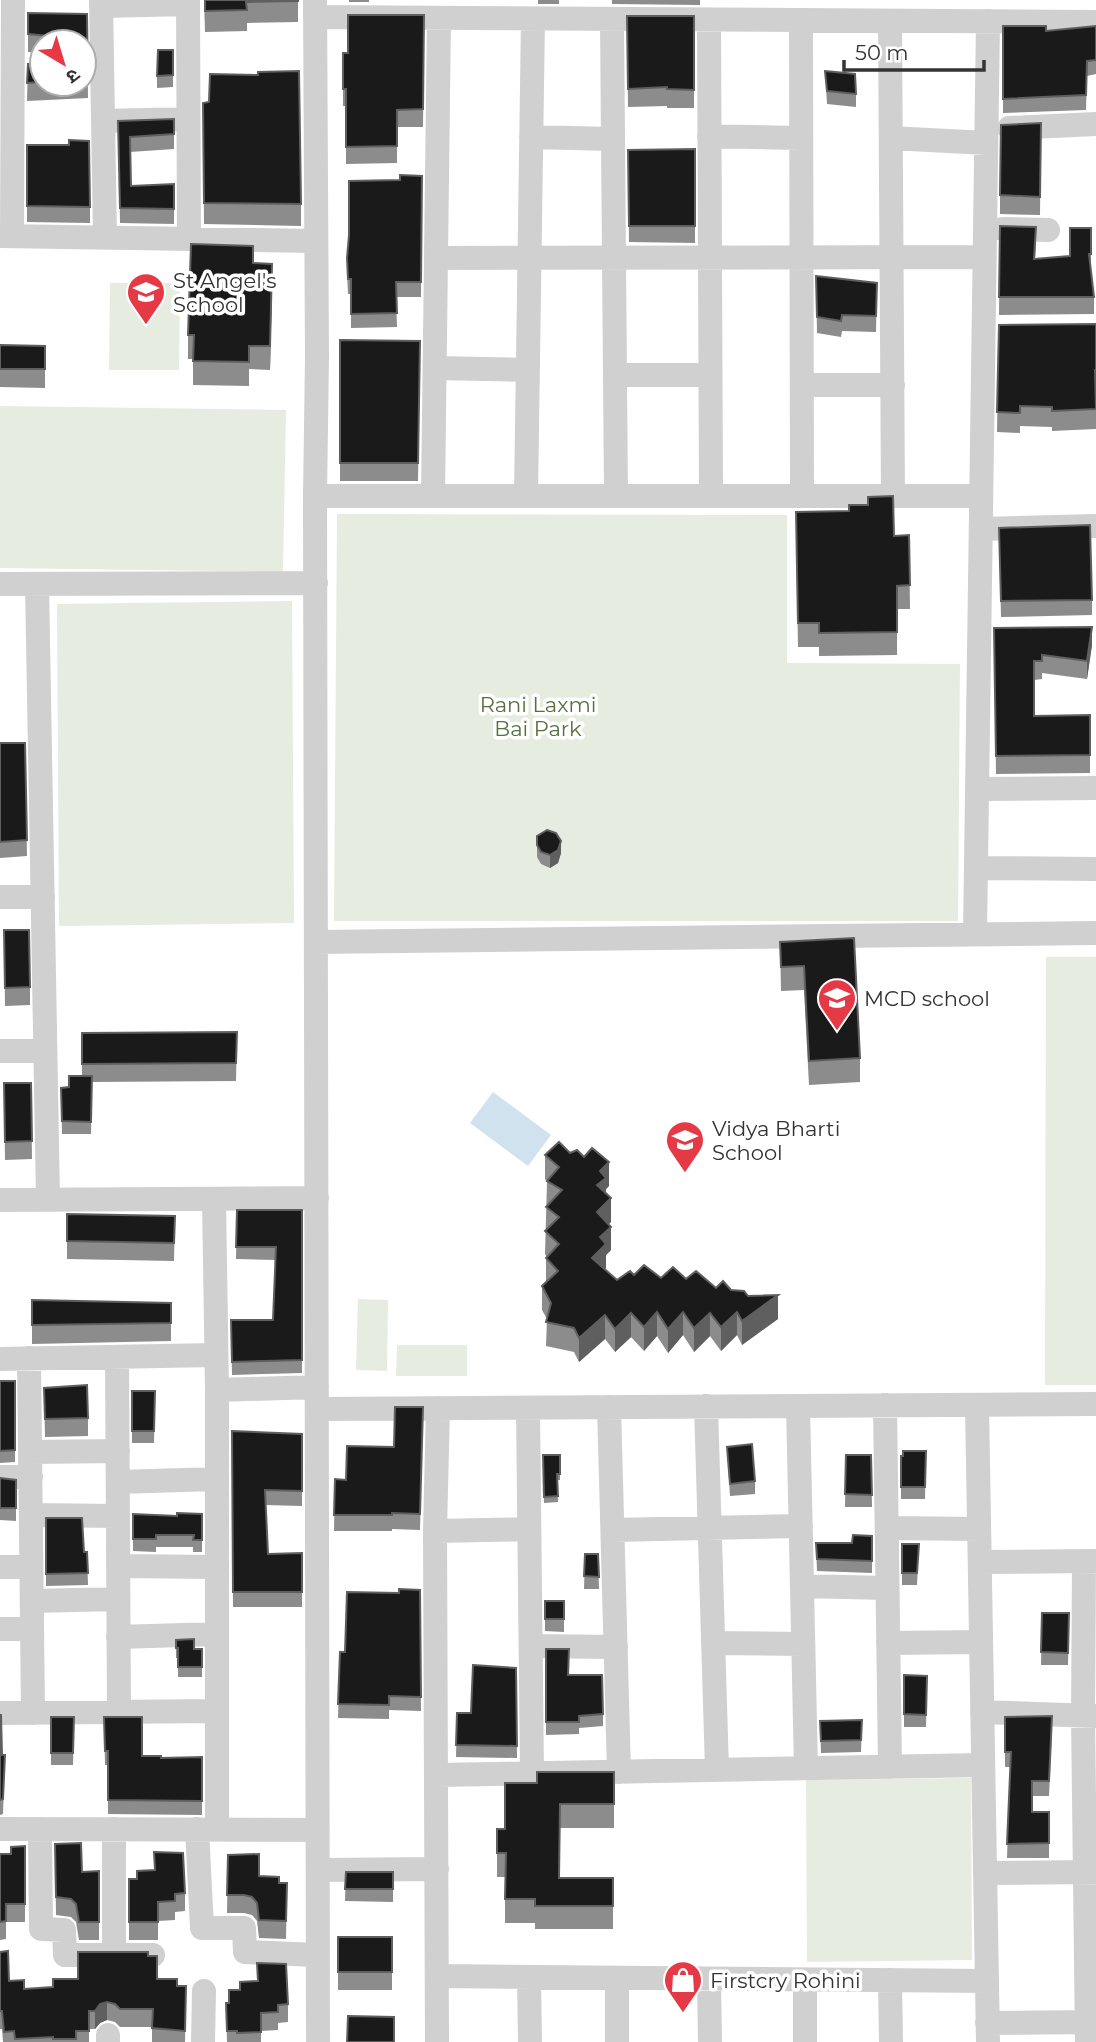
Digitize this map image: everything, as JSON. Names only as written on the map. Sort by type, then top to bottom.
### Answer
[{"type":"street","points":[[8,1],[22,67],[6,118],[6,236],[315,241]]},
{"type":"street","points":[[98,28],[101,3],[188,2],[188,239]]},
{"type":"street","points":[[318,2042],[315,9],[439,18],[1096,22]]},
{"type":"street","points":[[433,496],[439,18]]},
{"type":"street","points":[[526,496],[533,19]]},
{"type":"street","points":[[612,19],[616,496]]},
{"type":"street","points":[[709,20],[711,496]]},
{"type":"street","points":[[801,20],[802,496]]},
{"type":"street","points":[[890,21],[893,496]]},
{"type":"street","points":[[975,934],[988,21]]},
{"type":"street","points":[[98,93],[103,121],[105,237]]},
{"type":"street","points":[[103,121],[188,119]]},
{"type":"street","points":[[891,138],[986,136],[1096,124]]},
{"type":"street","points":[[709,136],[801,138]]},
{"type":"street","points":[[531,137],[613,139]]},
{"type":"street","points":[[985,229],[1048,230]]},
{"type":"street","points":[[436,258],[984,257]]},
{"type":"street","points":[[983,330],[1008,330]]},
{"type":"street","points":[[435,368],[528,370]]},
{"type":"street","points":[[615,375],[710,375]]},
{"type":"street","points":[[802,385],[892,385]]},
{"type":"street","points":[[316,496],[981,496]]},
{"type":"street","points":[[981,529],[1096,526]]},
{"type":"street","points":[[0,584],[316,583]]},
{"type":"street","points":[[37,584],[48,1199]]},
{"type":"street","points":[[979,632],[1005,631]]},
{"type":"street","points":[[13,744],[40,744]]},
{"type":"street","points":[[977,789],[1096,788]]},
{"type":"street","points":[[976,868],[1096,869]]},
{"type":"street","points":[[0,897],[43,897]]},
{"type":"street","points":[[316,942],[1096,933]]},
{"type":"street","points":[[0,1051],[45,1051]]},
{"type":"street","points":[[0,1199],[317,1198]]},
{"type":"street","points":[[214,1199],[217,1390],[216,1711],[202,1928],[244,1928],[245,1952],[317,1955]]},
{"type":"street","points":[[0,1359],[215,1355]]},
{"type":"street","points":[[117,1357],[118,1712]]},
{"type":"street","points":[[29,1358],[33,1713]]},
{"type":"street","points":[[217,1390],[438,1408],[1096,1404]]},
{"type":"street","points":[[886,1405],[890,1766]]},
{"type":"street","points":[[977,1405],[988,2033],[1090,2028],[1090,1561],[980,1562]]},
{"type":"street","points":[[706,1406],[717,1770]]},
{"type":"street","points":[[798,1406],[806,1768]]},
{"type":"street","points":[[610,1407],[619,1772]]},
{"type":"street","points":[[438,1408],[435,1531],[438,2042]]},
{"type":"street","points":[[528,1408],[532,1773]]},
{"type":"street","points":[[30,1452],[117,1451]]},
{"type":"street","points":[[0,1477],[31,1477]]},
{"type":"street","points":[[118,1482],[216,1479]]},
{"type":"street","points":[[31,1515],[118,1516]]},
{"type":"street","points":[[613,1530],[801,1526]]},
{"type":"street","points":[[887,1528],[979,1529]]},
{"type":"street","points":[[435,1531],[529,1529]]},
{"type":"street","points":[[118,1566],[216,1567]]},
{"type":"street","points":[[0,1567],[31,1567]]},
{"type":"street","points":[[802,1586],[887,1588]]},
{"type":"street","points":[[32,1601],[118,1599]]},
{"type":"street","points":[[0,1629],[32,1629]]},
{"type":"street","points":[[118,1637],[216,1634]]},
{"type":"street","points":[[888,1643],[981,1642]]},
{"type":"street","points":[[713,1643],[803,1644]]},
{"type":"street","points":[[531,1646],[616,1647]]},
{"type":"street","points":[[0,1713],[216,1711]]},
{"type":"street","points":[[982,1712],[1090,1716]]},
{"type":"street","points":[[436,1775],[983,1765]]},
{"type":"street","points":[[0,1829],[317,1830]]},
{"type":"street","points":[[40,1829],[41,1929],[64,1930],[65,1955],[153,1955]]},
{"type":"street","points":[[114,1829],[114,1955]]},
{"type":"street","points":[[318,1870],[437,1870]]},
{"type":"street","points":[[985,1873],[1091,1872]]},
{"type":"street","points":[[437,1976],[987,1981]]},
{"type":"street","points":[[529,1977],[530,2042]]},
{"type":"street","points":[[617,1978],[617,2042]]},
{"type":"street","points":[[709,1979],[710,2042]]},
{"type":"street","points":[[805,1980],[805,2042]]},
{"type":"street","points":[[890,1980],[891,2042]]},
{"type":"street","points":[[203,2042],[204,1991]]},
{"type":"green space","points":[[110,283],[180,283],[179,370],[109,370]]},
{"type":"green space","points":[[0,406],[286,410],[283,572],[0,568]]},
{"type":"green space","name":"Rani Laxmi Bai Park","points":[[337,514],[787,515],[787,663],[960,664],[958,921],[334,921]]},
{"type":"green space","points":[[292,601],[294,923],[59,926],[57,604]]},
{"type":"green space","points":[[1046,957],[1096,957],[1096,1385],[1045,1385]]},
{"type":"green space","points":[[358,1299],[388,1300],[387,1371],[356,1370]]},
{"type":"green space","points":[[397,1345],[467,1345],[467,1376],[396,1376]]},
{"type":"green space","points":[[971,1778],[972,1960],[807,1962],[806,1780]]},
{"type":"water","points":[[493,1092],[551,1135],[528,1166],[470,1123]]},
{"type":"building","points":[[205,0],[298,1],[246,2],[247,10],[205,11]]},
{"type":"building","points":[[28,13],[87,14],[87,28],[28,28]]},
{"type":"building","points":[[348,15],[424,15],[423,109],[397,110],[397,146],[346,147],[343,53],[348,53]]},
{"type":"building","points":[[627,16],[694,16],[694,90],[667,87],[628,89]]},
{"type":"building","points":[[1003,26],[1046,26],[1046,31],[1096,26],[1096,60],[1087,61],[1086,95],[1003,99]]},
{"type":"building","points":[[158,50],[173,50],[173,75],[157,76]]},
{"type":"building","points":[[299,71],[301,204],[204,203],[203,103],[209,102],[210,74],[258,75],[258,72]]},
{"type":"building","points":[[825,71],[855,74],[856,94],[827,91]]},
{"type":"building","points":[[174,119],[174,134],[130,137],[131,186],[174,184],[174,209],[120,208],[118,121]]},
{"type":"building","points":[[1041,123],[1040,197],[1000,195],[1001,125]]},
{"type":"building","points":[[69,140],[89,141],[90,207],[27,206],[27,145],[69,145]]},
{"type":"building","points":[[695,149],[695,226],[629,226],[628,150]]},
{"type":"building","points":[[400,175],[422,176],[421,282],[396,282],[397,313],[351,314],[351,279],[348,279],[347,258],[349,181],[400,180]]},
{"type":"building","points":[[1000,226],[1036,227],[1034,259],[1070,256],[1070,228],[1091,228],[1089,254],[1094,297],[999,297]]},
{"type":"building","points":[[191,244],[253,246],[253,263],[272,264],[270,346],[249,346],[249,362],[193,361],[194,335],[188,335]]},
{"type":"building","points":[[816,276],[877,283],[876,316],[842,315],[841,321],[817,317]]},
{"type":"building","points":[[1096,324],[1096,409],[1052,411],[1052,407],[1020,406],[1020,413],[997,412],[999,325]]},
{"type":"building","points":[[340,340],[420,341],[418,463],[340,463]]},
{"type":"building","points":[[0,345],[45,346],[45,369],[0,369]]},
{"type":"building","points":[[893,496],[894,536],[909,535],[910,585],[897,586],[897,632],[819,633],[819,623],[798,623],[796,512],[849,511],[849,505],[868,505],[868,497]]},
{"type":"building","points":[[1090,525],[1092,600],[1001,601],[999,528]]},
{"type":"building","points":[[1092,627],[1087,661],[1042,655],[1042,661],[1034,661],[1034,716],[1090,715],[1090,755],[996,756],[994,628]]},
{"type":"building","points":[[0,743],[25,743],[27,840],[0,842]]},
{"type":"building","points":[[547,830],[556,833],[561,841],[558,850],[550,855],[541,852],[537,845],[537,836]]},
{"type":"building","points":[[4,930],[29,930],[30,987],[5,988]]},
{"type":"building","points":[[854,938],[860,1058],[809,1061],[804,966],[781,967],[780,942]]},
{"type":"building","points":[[237,1032],[236,1063],[82,1064],[82,1033]]},
{"type":"building","points":[[69,1076],[92,1076],[91,1122],[62,1121],[61,1088],[69,1087]]},
{"type":"building","points":[[4,1083],[31,1083],[32,1141],[5,1142]]},
{"type":"building","points":[[559,1142],[570,1153],[577,1150],[584,1157],[592,1148],[609,1162],[600,1171],[606,1178],[597,1185],[611,1198],[597,1212],[611,1227],[600,1237],[606,1244],[592,1258],[617,1280],[630,1271],[634,1275],[644,1265],[661,1278],[673,1267],[686,1279],[696,1271],[716,1288],[723,1281],[731,1290],[744,1291],[748,1296],[778,1295],[742,1321],[737,1312],[721,1327],[710,1313],[694,1328],[683,1312],[668,1329],[657,1312],[644,1327],[631,1313],[615,1329],[605,1315],[579,1338],[574,1328],[546,1322],[551,1303],[542,1286],[558,1271],[546,1258],[559,1244],[545,1231],[559,1217],[546,1207],[562,1190],[547,1181],[559,1167],[545,1155]]},
{"type":"building","points":[[237,1210],[302,1210],[302,1360],[232,1362],[231,1320],[273,1320],[276,1247],[236,1247]]},
{"type":"building","points":[[67,1214],[175,1216],[174,1243],[67,1241]]},
{"type":"building","points":[[32,1300],[171,1303],[171,1323],[32,1325]]},
{"type":"building","points":[[0,1381],[15,1381],[15,1450],[0,1451]]},
{"type":"building","points":[[87,1385],[88,1418],[45,1419],[44,1388]]},
{"type":"building","points":[[132,1391],[155,1391],[154,1431],[132,1431]]},
{"type":"building","points":[[395,1407],[423,1407],[420,1514],[334,1515],[335,1479],[346,1480],[347,1446],[394,1447]]},
{"type":"building","points":[[232,1431],[302,1434],[302,1491],[265,1490],[268,1554],[302,1553],[302,1592],[233,1592]]},
{"type":"building","points":[[752,1444],[755,1481],[730,1484],[727,1447]]},
{"type":"building","points":[[903,1451],[926,1451],[925,1487],[901,1487]]},
{"type":"building","points":[[543,1455],[560,1455],[558,1496],[544,1497]]},
{"type":"building","points":[[846,1455],[871,1455],[872,1495],[845,1494]]},
{"type":"building","points":[[0,1478],[16,1480],[16,1508],[0,1508]]},
{"type":"building","points":[[177,1513],[202,1514],[202,1540],[193,1540],[194,1535],[156,1535],[156,1539],[133,1539],[133,1514],[177,1516]]},
{"type":"building","points":[[46,1518],[82,1518],[88,1573],[46,1574]]},
{"type":"building","points":[[853,1535],[872,1536],[872,1561],[817,1559],[816,1543],[852,1543]]},
{"type":"building","points":[[902,1544],[919,1544],[917,1573],[902,1573]]},
{"type":"building","points":[[585,1554],[598,1554],[599,1577],[584,1576]]},
{"type":"building","points":[[399,1589],[420,1590],[421,1697],[389,1696],[389,1705],[338,1704],[340,1652],[345,1652],[347,1592],[399,1593]]},
{"type":"building","points":[[545,1601],[564,1601],[564,1619],[545,1619]]},
{"type":"building","points":[[1042,1613],[1069,1613],[1068,1653],[1041,1652]]},
{"type":"building","points":[[194,1639],[194,1649],[202,1649],[202,1667],[178,1667],[176,1640]]},
{"type":"building","points":[[546,1649],[569,1649],[568,1675],[602,1675],[603,1714],[579,1716],[579,1722],[546,1722]]},
{"type":"building","points":[[473,1665],[516,1668],[517,1746],[456,1745],[457,1713],[471,1713]]},
{"type":"building","points":[[904,1675],[927,1676],[926,1715],[904,1714]]},
{"type":"building","points":[[0,1715],[2,1755],[5,1755],[3,1799],[0,1800]]},
{"type":"building","points":[[1052,1716],[1049,1781],[1032,1781],[1032,1812],[1049,1812],[1049,1843],[1007,1844],[1011,1752],[1005,1752],[1005,1717]]},
{"type":"building","points":[[51,1717],[74,1717],[73,1753],[51,1753]]},
{"type":"building","points":[[104,1717],[142,1717],[142,1756],[202,1757],[202,1801],[108,1800],[108,1751],[105,1751]]},
{"type":"building","points":[[862,1720],[861,1740],[821,1741],[820,1721]]},
{"type":"building","points":[[537,1772],[614,1772],[614,1804],[560,1804],[559,1878],[613,1878],[613,1906],[535,1906],[535,1899],[505,1899],[506,1853],[497,1853],[497,1829],[505,1829],[505,1783],[537,1783]]},
{"type":"building","points":[[81,1843],[82,1872],[99,1871],[99,1922],[79,1922],[76,1904],[71,1899],[56,1897],[55,1844]]},
{"type":"building","points":[[25,1846],[25,1904],[6,1904],[6,1921],[0,1922],[0,1854],[11,1854],[11,1847]]},
{"type":"building","points":[[154,1852],[183,1853],[185,1893],[175,1894],[175,1901],[158,1902],[158,1922],[129,1922],[129,1879],[137,1879],[137,1871],[155,1870]]},
{"type":"building","points":[[259,1854],[259,1876],[279,1877],[279,1883],[287,1883],[286,1921],[259,1920],[257,1903],[252,1897],[227,1895],[228,1855]]},
{"type":"building","points":[[346,1872],[393,1872],[393,1889],[345,1889]]},
{"type":"building","points":[[338,1937],[392,1937],[392,1972],[338,1972]]},
{"type":"building","points":[[8,1951],[9,1981],[24,1980],[24,1989],[53,1987],[53,1979],[78,1979],[78,1952],[148,1952],[148,1956],[157,1956],[157,1979],[177,1979],[177,1986],[186,1986],[185,2031],[152,2028],[153,2009],[120,2009],[107,2002],[100,2004],[95,2011],[89,2011],[89,2031],[76,2031],[76,2039],[15,2039],[14,2031],[4,2032],[0,2011],[0,1952]]},
{"type":"building","points":[[257,1963],[286,1964],[288,2004],[278,2005],[278,2012],[261,2013],[261,2032],[227,2031],[226,2003],[229,2003],[229,1990],[240,1990],[240,1982],[258,1981]]},
{"type":"building","points":[[348,2016],[394,2017],[394,2042],[347,2042]]},
{"type":"place","name":"St Angel's School","points":[[146,326]]},
{"type":"place","name":"MCD school","points":[[837,1032]]},
{"type":"place","name":"Vidya Bharti School","points":[[685,1174]]},
{"type":"place","name":"Firstcry Rohini","points":[[683,2014]]}]
